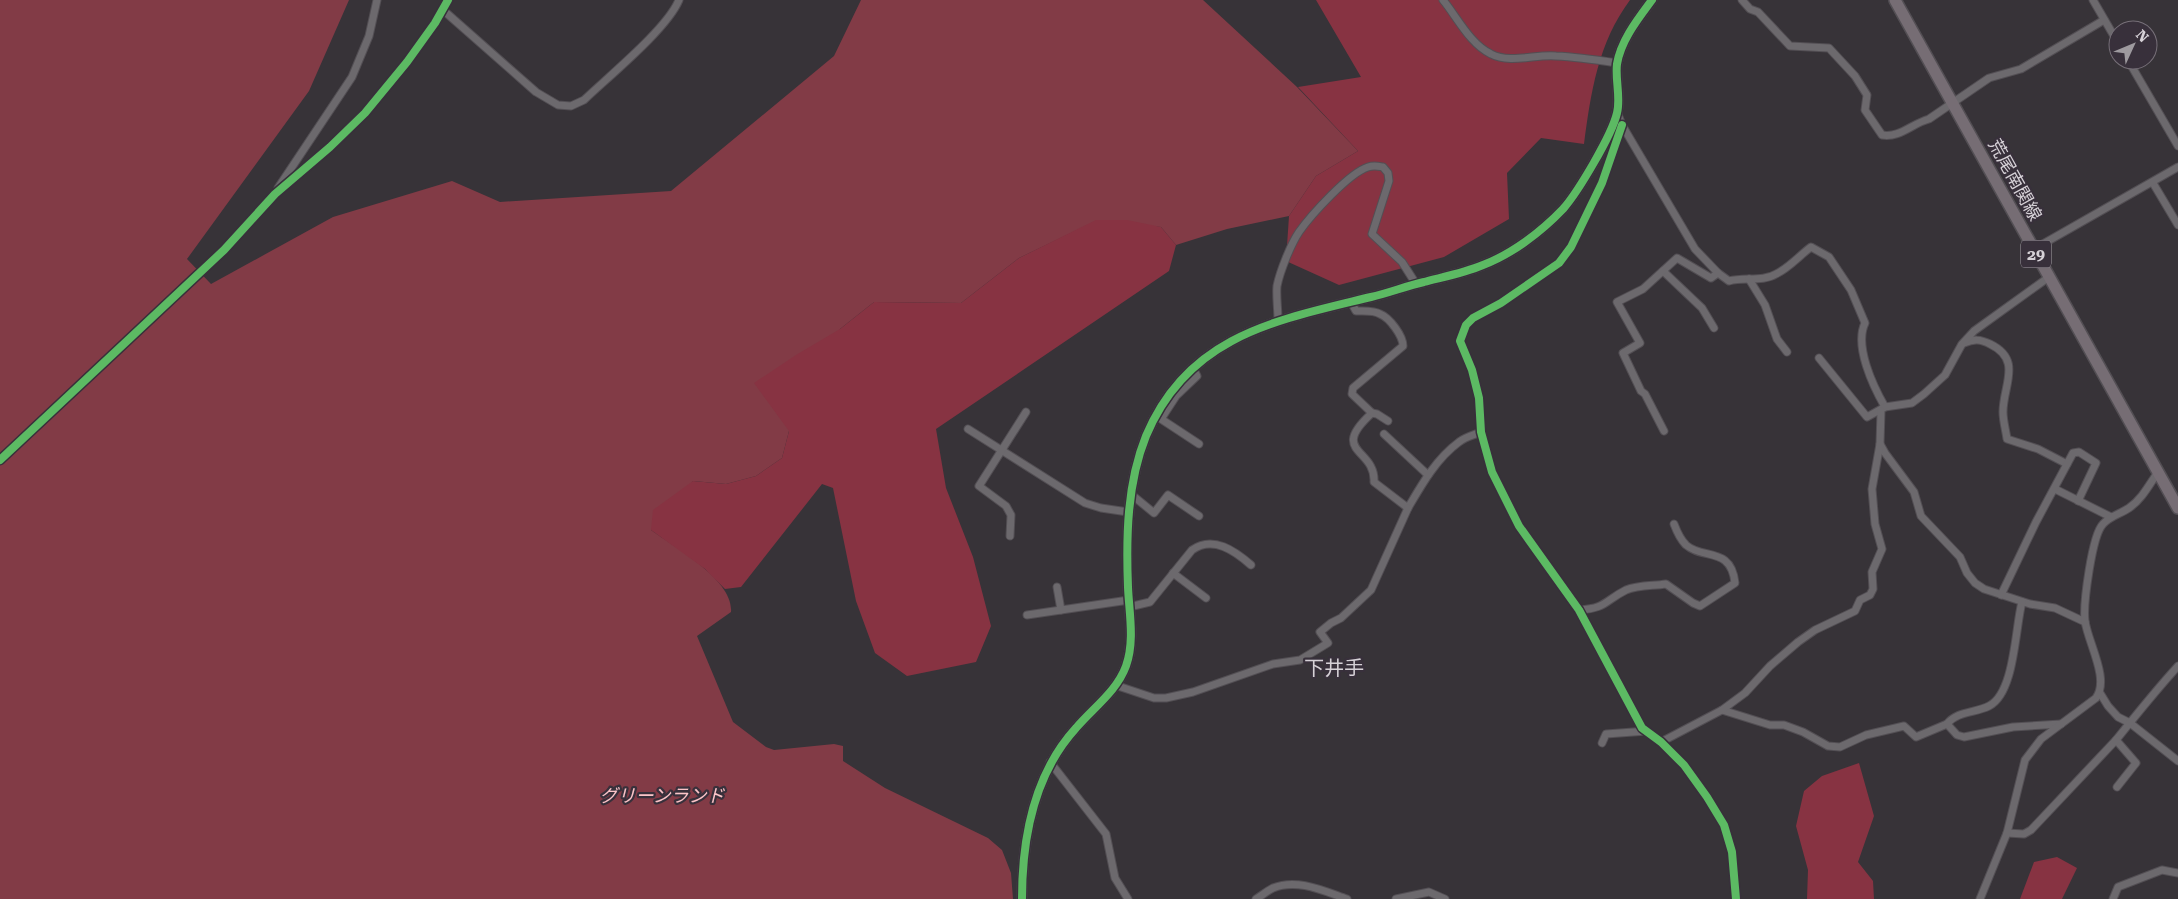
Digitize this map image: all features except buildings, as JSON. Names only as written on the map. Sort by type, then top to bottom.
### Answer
[{"type":"main road","name":"荒尾南関線","points":[[1895,0],[2178,508]]},
{"type":"street","points":[[275,194],[352,77],[369,36],[377,0]]},
{"type":"street","points":[[0,460],[224,250],[275,194],[330,147],[365,113],[407,62],[448,0]]},
{"type":"street","points":[[443,10],[536,92],[558,105],[571,106],[584,100],[648,39],[669,16],[679,0]]},
{"type":"street","points":[[1442,0],[1483,50],[1492,55],[1507,58],[1554,56],[1617,63]]},
{"type":"street","points":[[1652,0],[1630,30],[1617,63],[1618,112],[1622,124],[1695,250],[1729,281],[1740,278],[1749,279],[1775,275],[1811,247],[1829,257],[1851,290],[1865,323],[1861,330],[1861,339],[1869,374],[1883,409],[1880,444],[1872,489],[1875,524],[1882,549],[1872,572],[1873,589],[1870,595],[1860,600],[1855,611],[1815,630],[1798,642],[1770,666],[1745,693],[1722,710],[1661,742]]},
{"type":"street","points":[[1742,0],[1750,9],[1758,12],[1790,46],[1829,48],[1855,76],[1867,94],[1865,110],[1882,134],[1891,136],[1900,134],[1918,122],[1928,119],[1952,105],[1990,78],[2021,69],[2104,20]]},
{"type":"street","points":[[2093,0],[2108,27]]},
{"type":"street","points":[[2134,70],[2178,146]]},
{"type":"street","points":[[1022,899],[1025,847],[1030,822],[1040,785],[1050,762],[1060,746],[1115,684],[1127,664],[1131,641],[1128,512],[1137,465],[1146,435],[1172,391],[1193,368],[1227,343],[1278,320],[1482,266],[1517,248],[1564,208],[1600,151],[1618,112]]},
{"type":"street","points":[[1622,124],[1602,183],[1571,247],[1559,263],[1501,303],[1473,318],[1462,332],[1460,341],[1472,370],[1479,398],[1481,432],[1492,472],[1520,526],[1579,610],[1642,728],[1661,742],[1684,766],[1707,797],[1724,826],[1732,852],[1736,899]]},
{"type":"street","points":[[1278,320],[1277,286],[1298,233],[1319,209],[1353,176],[1375,165],[1383,167],[1388,173],[1389,180],[1387,193],[1372,234],[1402,262],[1416,284]]},
{"type":"street","points":[[2034,249],[2153,183],[2178,167]]},
{"type":"street","points":[[2153,183],[2178,225]]},
{"type":"street","points":[[1664,431],[1645,394],[1641,391],[1623,353],[1640,344],[1617,302],[1643,289],[1677,258],[1711,278],[1718,273]]},
{"type":"street","points":[[1663,271],[1702,308],[1714,328]]},
{"type":"street","points":[[1819,358],[1867,417],[1883,409],[1912,403],[1945,375],[1962,344],[1974,330],[2049,277]]},
{"type":"street","points":[[1749,279],[1765,305],[1777,339],[1788,352]]},
{"type":"street","points":[[1351,302],[1356,311],[1380,314],[1389,321],[1403,340],[1403,346],[1353,388],[1352,394],[1372,413],[1388,421]]},
{"type":"street","points":[[1962,344],[1974,339],[1983,341],[2002,350],[2008,362],[2009,376],[2003,413],[2007,439],[2038,449],[2067,464]]},
{"type":"street","points":[[1193,368],[1197,376],[1176,396],[1161,419],[1199,444]]},
{"type":"street","points":[[1010,536],[1011,515],[1006,506],[979,486],[1026,412]]},
{"type":"street","points":[[1372,413],[1358,426],[1353,434],[1353,443],[1375,474],[1374,482],[1408,508]]},
{"type":"street","points":[[968,429],[1085,503],[1101,508],[1128,512]]},
{"type":"street","points":[[1115,684],[1154,698],[1166,698],[1194,692],[1273,664],[1300,660],[1314,654],[1328,644],[1320,632],[1331,623],[1342,618],[1371,590],[1408,508],[1428,475],[1460,440],[1481,432]]},
{"type":"street","points":[[1384,434],[1428,475]]},
{"type":"street","points":[[1880,444],[1914,492],[1921,516],[1960,557],[1966,573],[1975,583],[1984,589],[2022,602],[2045,608],[2055,608],[2085,622]]},
{"type":"street","points":[[2001,595],[2036,522],[2073,453],[2079,452],[2096,463],[2078,501]]},
{"type":"street","points":[[1980,899],[2007,833],[2025,760],[2041,739],[2100,693],[2101,680],[2085,622],[2088,581],[2097,534],[2102,525],[2111,517],[2128,508],[2140,498],[2158,472]]},
{"type":"street","points":[[2055,489],[2111,517]]},
{"type":"street","points":[[1132,495],[1154,513],[1168,495],[1199,516]]},
{"type":"street","points":[[1579,610],[1597,609],[1625,591],[1636,587],[1666,584],[1700,606],[1735,583],[1734,576],[1723,559],[1687,546],[1679,537],[1674,524]]},
{"type":"street","points":[[1027,615],[1150,602],[1192,550],[1199,545],[1208,544],[1233,550],[1251,565]]},
{"type":"street","points":[[1173,573],[1206,598]]},
{"type":"street","points":[[1057,588],[1061,610]]},
{"type":"street","points":[[1722,710],[1770,725],[1784,725],[1803,732],[1828,746],[1840,747],[1866,734],[1904,726],[1916,737],[1947,724],[1952,718],[1989,706],[1998,699],[2014,656],[2022,602]]},
{"type":"street","points":[[2007,833],[2024,834],[2031,830],[2116,740],[2142,710],[2154,691],[2178,666]]},
{"type":"street","points":[[2100,693],[2118,717],[2130,722],[2178,761]]},
{"type":"street","points":[[1947,724],[1957,735],[1964,736],[2013,728],[2061,724]]},
{"type":"street","points":[[1602,743],[1606,734],[1647,731]]},
{"type":"street","points":[[2116,740],[2136,763],[2117,787]]},
{"type":"street","points":[[1050,762],[1106,834],[1116,878],[1128,899]]},
{"type":"street","points":[[2114,899],[2118,887],[2130,881],[2162,870],[2178,873]]},
{"type":"street","points":[[1256,899],[1273,888],[1287,885],[1305,885],[1347,899]]},
{"type":"street","points":[[1396,899],[1429,892],[1445,899]]},
{"type":"green space","name":"グリーンランド","points":[[0,0],[349,0],[309,91],[187,259],[211,284],[333,217],[452,181],[500,202],[671,191],[834,56],[861,0],[1203,0],[1297,87],[1358,151],[1316,176],[1289,216],[1227,229],[1176,245],[1161,227],[1096,221],[1019,258],[961,303],[874,302],[840,329],[789,431],[782,458],[756,476],[726,484],[693,481],[651,530],[701,565],[723,588],[729,600],[731,612],[697,636],[733,722],[766,747],[774,750],[834,744],[843,746],[843,761],[885,788],[988,838],[1002,850],[1011,873],[1013,899],[0,899]]},
{"type":"shaded area","points":[[1316,0],[1630,0],[1610,33],[1603,51],[1593,87],[1584,144],[1541,138],[1507,173],[1509,219],[1444,257],[1339,285],[1286,261],[1289,216],[1316,176],[1358,151],[1298,87],[1361,77]]},
{"type":"shaded area","points":[[1096,220],[1127,220],[1161,227],[1176,245],[1169,271],[936,429],[946,488],[973,557],[991,626],[976,662],[907,676],[875,653],[856,601],[833,488],[822,484],[741,587],[725,589],[705,569],[651,530],[653,510],[693,481],[726,484],[756,476],[782,458],[789,431],[754,383],[840,329],[874,302],[961,303],[1019,258]]},
{"type":"shaded area","points":[[1859,763],[1874,816],[1858,862],[1873,881],[1874,899],[1807,899],[1808,870],[1796,826],[1804,791],[1822,776]]},
{"type":"shaded area","points":[[2057,857],[2077,868],[2062,899],[2020,899],[2034,862]]},
{"type":"cycle path","points":[[0,460],[224,250],[275,194],[330,147],[365,113],[407,62],[435,23],[448,0]]},
{"type":"cycle path","points":[[1022,899],[1028,830],[1040,786],[1062,746],[1117,683],[1129,656],[1131,637],[1127,549],[1131,491],[1146,436],[1164,402],[1186,375],[1211,354],[1239,337],[1270,324],[1302,314],[1476,268],[1505,255],[1536,234],[1569,201],[1594,163],[1609,135],[1618,107],[1617,64],[1619,55],[1631,30],[1652,0]]},
{"type":"cycle path","points":[[1622,125],[1602,183],[1571,247],[1559,263],[1501,303],[1473,318],[1466,325],[1460,341],[1472,370],[1479,398],[1481,432],[1492,472],[1519,526],[1579,610],[1642,728],[1661,742],[1684,765],[1724,825],[1732,852],[1736,899]]},
{"type":"district","name":"下井手","points":[[1334,668]]}]
